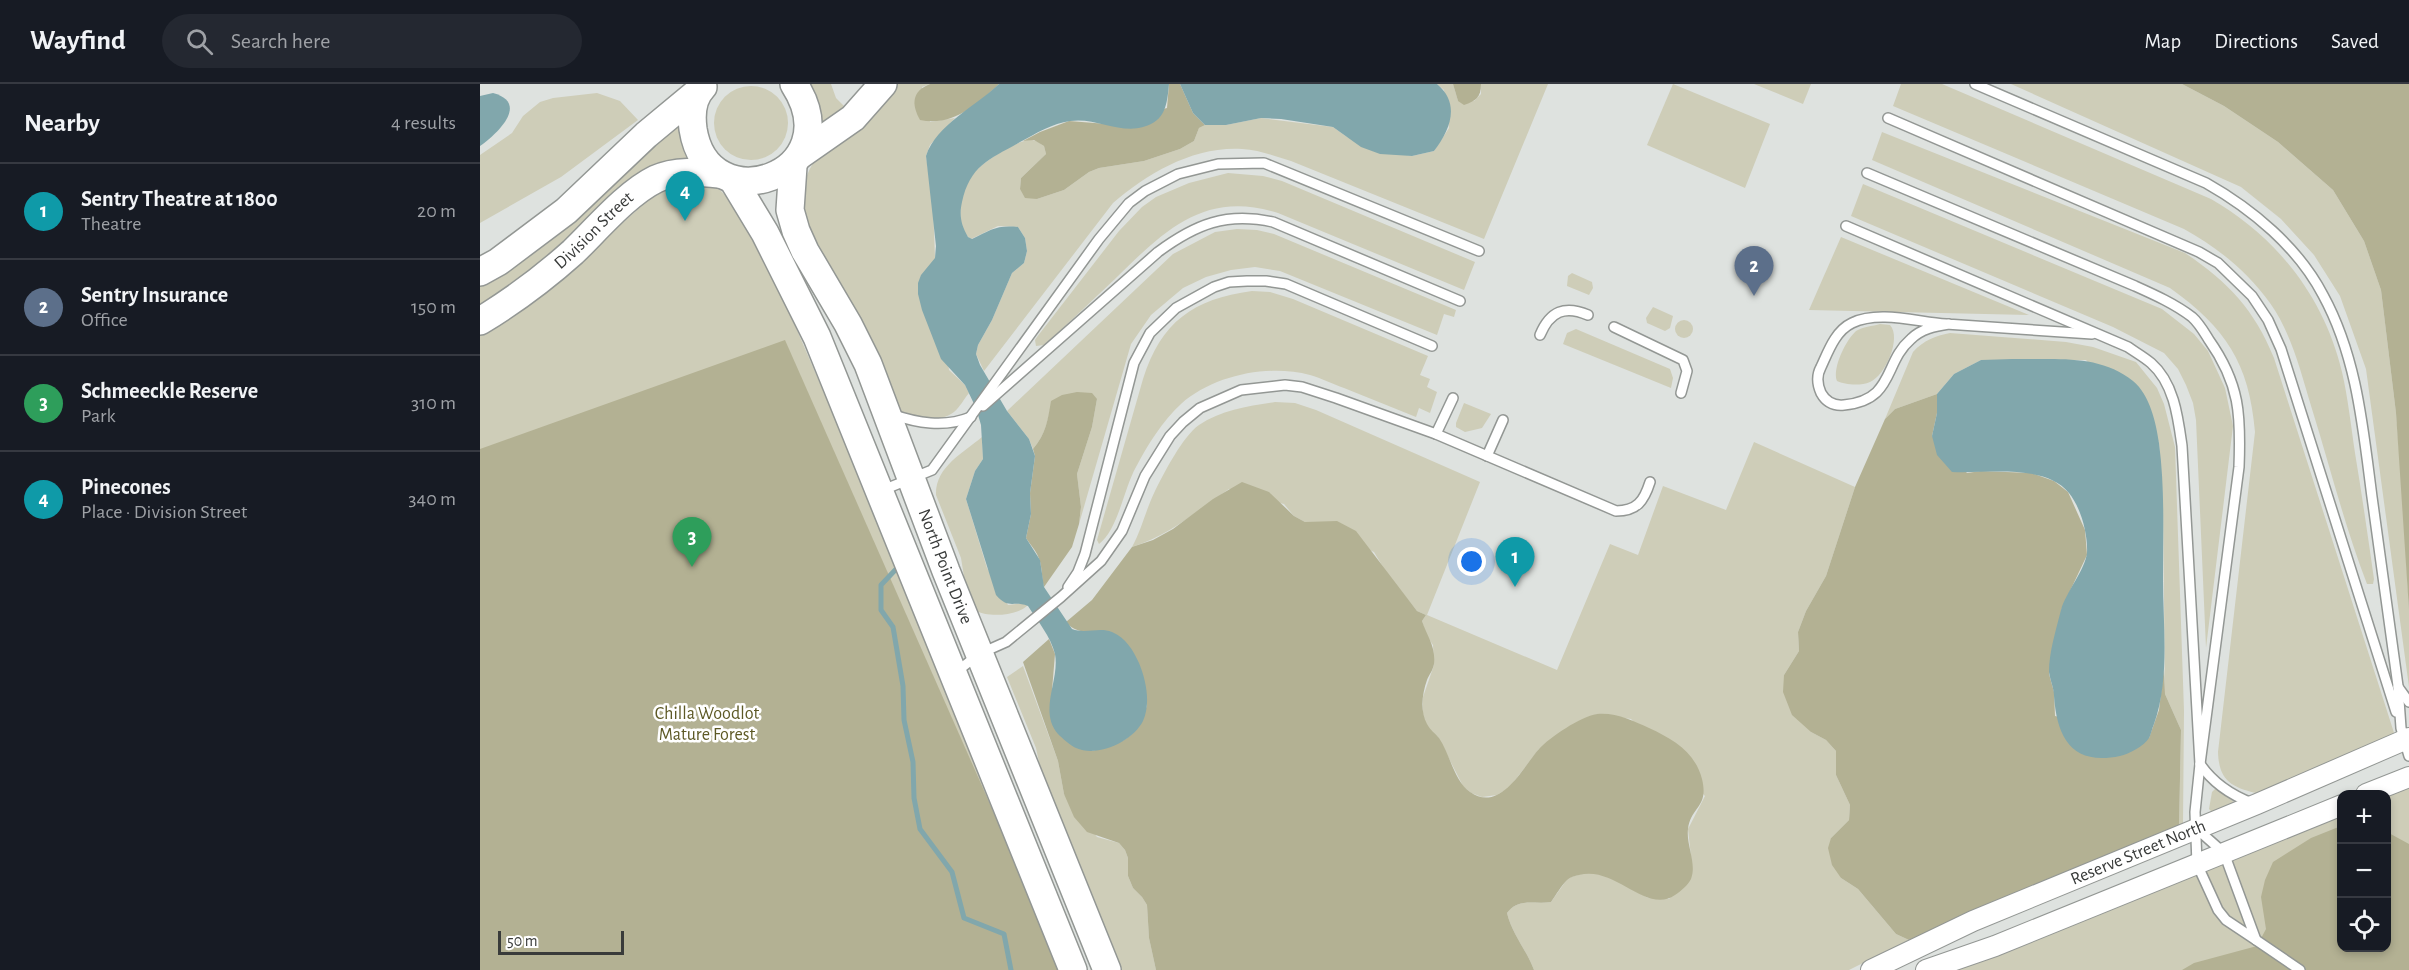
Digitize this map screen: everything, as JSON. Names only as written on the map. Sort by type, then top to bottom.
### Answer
[{"type":"street","name":"North Point Drive","points":[[794,84],[807,110],[807,138],[796,161],[790,210],[796,231],[868,364],[910,479],[979,654],[1107,970]]},
{"type":"street","points":[[796,161],[854,118],[883,84]]},
{"type":"street","name":"North Point Drive","points":[[702,87],[693,106],[692,120],[698,147],[705,159],[726,177],[765,233],[817,337],[1073,970]]},
{"type":"street","name":"Division Street","points":[[480,272],[498,262],[566,212],[646,135],[702,87]]},
{"type":"street","name":"Division Street","points":[[480,321],[530,288],[571,254],[622,206],[656,179],[669,175],[700,172],[750,181],[771,178],[796,161]]},
{"type":"street","name":"Reserve Street North","points":[[1871,970],[1973,921],[2406,741]]},
{"type":"street","points":[[2378,790],[2409,777]]},
{"type":"street","name":"Reserve Street North","points":[[1926,970],[2006,942],[2337,806]]},
{"type":"lane","points":[[1975,84],[2206,183],[2232,198],[2280,238],[2323,293],[2339,329],[2353,373],[2363,428],[2406,741]]},
{"type":"lane","points":[[1888,118],[2199,252],[2218,263],[2252,296],[2268,320],[2294,382],[2406,741]]},
{"type":"lane","points":[[997,389],[1099,239],[1129,203],[1161,181],[1197,169],[1218,164],[1264,163],[1479,251]]},
{"type":"lane","points":[[1867,173],[2169,302],[2194,319],[2218,353],[2235,387],[2240,432],[2239,467],[2200,764],[2195,812],[2197,864],[2218,910],[2226,920],[2300,970]]},
{"type":"lane","points":[[880,491],[932,470],[970,418],[997,389],[1158,252],[1180,236],[1201,225],[1219,220],[1257,219],[1273,222],[1460,301]]},
{"type":"lane","points":[[1846,226],[2128,347],[2152,363],[2166,381],[2178,416],[2182,457],[2200,764],[2208,775],[2234,796],[2257,804]]},
{"type":"lane","points":[[1061,597],[1078,572],[1085,554],[1134,363],[1150,333],[1176,308],[1195,296],[1229,282],[1266,281],[1286,284],[1432,346]]},
{"type":"lane","points":[[1540,335],[1546,321],[1559,312],[1573,309],[1588,315]]},
{"type":"lane","points":[[1948,324],[1935,326],[1912,338],[1902,350],[1886,383],[1878,392],[1867,398],[1836,405],[1824,399],[1820,392],[1818,372],[1834,341],[1850,324],[1870,319],[1884,318],[2100,335]]},
{"type":"lane","points":[[1614,327],[1683,360],[1687,377],[1681,393]]},
{"type":"lane","points":[[953,675],[979,654],[1006,642],[1101,561],[1114,545],[1145,476],[1170,436],[1200,408],[1241,390],[1285,385],[1302,387],[1436,434],[1616,511],[1628,510],[1640,504],[1650,482]]},
{"type":"lane","points":[[1436,434],[1453,398]]},
{"type":"lane","points":[[886,412],[917,423],[940,423],[970,418]]},
{"type":"lane","points":[[1487,456],[1503,420]]},
{"type":"lane","points":[[2398,686],[2409,702]]},
{"type":"lane","points":[[2197,829],[2224,853],[2256,940]]},
{"type":"green space","points":[[807,84],[831,84],[836,98],[848,110],[819,134],[817,104]]},
{"type":"green space","points":[[894,84],[930,84],[922,87],[930,122],[955,118],[930,145],[926,156],[933,205],[935,258],[949,370],[965,385],[969,393],[954,412],[934,419],[919,418],[899,410],[813,245],[804,212],[805,181],[815,160]]},
{"type":"green space","points":[[930,84],[999,84],[973,106],[953,117],[932,121],[920,120],[915,109],[915,99],[920,90]]},
{"type":"green space","points":[[1169,84],[1180,84],[1193,113],[1205,125],[1199,128],[1194,141],[1180,149],[1144,161],[1099,168],[1089,172],[1064,190],[1037,199],[1025,198],[1020,189],[1021,178],[1046,154],[1044,146],[1034,140],[1023,141],[1069,121],[1107,124],[1167,108]]},
{"type":"green space","points":[[1437,84],[1453,84],[1458,101],[1474,101],[1481,94],[1481,84],[1548,84],[1484,239],[1279,157],[1242,149],[1207,152],[1189,157],[1157,172],[1141,181],[1113,203],[984,371],[976,354],[978,345],[992,320],[1012,273],[1024,263],[1027,251],[1025,238],[1018,227],[998,226],[971,239],[962,227],[960,210],[966,184],[974,173],[998,154],[1025,141],[1034,140],[1044,146],[1046,154],[1021,178],[1020,189],[1037,199],[1064,190],[1089,172],[1099,168],[1144,161],[1180,149],[1194,141],[1199,128],[1205,125],[1226,125],[1261,118],[1333,127],[1347,137],[1412,156],[1434,151],[1449,128],[1444,90]]},
{"type":"green space","points":[[1453,84],[1481,84],[1479,95],[1475,100],[1464,105],[1458,101]]},
{"type":"green space","points":[[1673,84],[1770,124],[1745,188],[1647,145]]},
{"type":"green space","points":[[1754,84],[1811,84],[1803,104]]},
{"type":"green space","points":[[1901,84],[1942,84],[2211,199],[2235,214],[2277,251],[2310,294],[2334,345],[2342,372],[2373,584],[2367,584],[2359,562],[2290,341],[2278,315],[2252,281],[2220,252],[2184,229],[1893,106]]},
{"type":"green space","points":[[2011,84],[2182,84],[2224,106],[2278,142],[2333,190],[2364,241],[2381,290],[2396,413],[2403,499],[2409,610],[2409,687],[2366,369],[2340,296],[2314,255],[2281,219],[2241,187]]},
{"type":"green space","points":[[2182,84],[2409,84],[2409,610],[2396,413],[2381,290],[2364,241],[2333,190],[2278,142],[2224,106]]},
{"type":"green space","points":[[751,86],[765,89],[777,97],[785,109],[788,123],[785,137],[777,149],[765,157],[751,160],[737,157],[725,149],[717,137],[714,123],[717,109],[725,97],[737,89]]},
{"type":"green space","points":[[597,93],[620,101],[638,120],[561,177],[480,223],[480,155],[512,133],[523,116],[540,102],[553,98]]},
{"type":"green space","points":[[681,115],[682,137],[692,159],[480,307],[480,284]]},
{"type":"green space","points":[[1882,132],[2185,253],[2227,286],[2238,298],[2258,325],[2274,358],[2396,739],[2259,794],[2234,786],[2224,777],[2218,752],[2255,432],[2247,386],[2231,349],[2206,318],[2170,288],[1872,160]]},
{"type":"green space","points":[[1228,173],[1263,176],[1282,181],[1475,262],[1464,290],[1278,213],[1252,207],[1228,207],[1207,211],[1187,219],[1168,231],[1150,245],[1044,345],[1036,346],[1037,337],[1119,231],[1142,207],[1156,197],[1189,183]]},
{"type":"green space","name":"Chilla Woodlot Mature Forest","points":[[704,184],[720,190],[739,209],[781,293],[1073,970],[480,970],[480,328],[618,227],[655,194],[682,186]]},
{"type":"green space","points":[[1863,184],[2162,309],[2194,334],[2208,351],[2225,388],[2233,426],[2206,648],[2196,420],[2193,403],[2178,369],[2164,353],[2113,327],[1851,216]]},
{"type":"green space","points":[[1237,229],[1274,234],[1456,310],[1454,317],[1444,314],[1437,335],[1280,271],[1255,267],[1231,270],[1206,277],[1183,288],[1151,315],[1131,344],[1079,524],[1081,507],[1077,474],[1092,427],[1097,399],[1052,401],[1044,432],[1033,449],[1029,439],[1007,411],[1173,254],[1215,232]]},
{"type":"green space","points":[[1841,237],[2029,315],[1809,310]]},
{"type":"green space","points":[[1572,273],[1592,282],[1593,288],[1589,295],[1567,286],[1568,276]]},
{"type":"green space","points":[[1252,291],[1270,292],[1293,299],[1428,356],[1420,375],[1430,379],[1427,387],[1437,392],[1430,413],[1419,408],[1416,417],[1310,375],[1294,372],[1259,372],[1225,379],[1194,394],[1174,410],[1162,425],[1136,467],[1111,529],[1099,544],[1097,540],[1143,379],[1159,342],[1170,328],[1196,307],[1213,300]]},
{"type":"green space","points":[[1653,307],[1673,316],[1670,328],[1665,331],[1647,323],[1646,318]]},
{"type":"green space","points":[[1680,320],[1688,320],[1693,325],[1691,336],[1680,338],[1675,333],[1675,325]]},
{"type":"green space","points":[[1880,324],[1890,325],[1894,339],[1890,356],[1881,372],[1870,382],[1862,384],[1837,381],[1838,362],[1852,335],[1858,330]]},
{"type":"green space","points":[[1576,329],[1670,369],[1673,378],[1671,388],[1563,344],[1567,333]]},
{"type":"green space","points":[[1950,333],[2066,342],[2093,347],[2136,362],[2157,388],[2164,404],[2175,447],[2184,711],[2183,825],[2179,827],[2181,730],[2165,694],[2163,502],[2159,442],[2086,360],[1981,360],[1954,374],[1937,394],[1895,409],[1885,419],[1913,352],[1930,339]]},
{"type":"green space","name":"Chilla Woodlot Mature Forest","points":[[785,340],[1020,872],[1060,970],[480,970],[480,449]]},
{"type":"green space","points":[[1077,392],[1092,393],[1097,399],[1092,427],[1077,474],[1081,507],[1079,524],[1072,547],[1044,587],[1039,558],[1026,538],[1031,514],[1030,493],[1035,456],[1033,449],[1044,432],[1051,401],[1062,395]]},
{"type":"green space","points":[[1937,394],[1937,413],[1932,436],[1967,473],[1981,471],[2031,473],[2054,481],[2068,492],[2085,530],[2087,555],[2062,608],[2049,674],[2054,692],[2055,716],[2149,738],[2159,710],[2164,668],[2165,694],[2181,730],[2179,827],[1909,940],[1896,934],[1858,889],[1841,878],[1832,865],[1828,848],[1831,838],[1849,820],[1850,805],[1836,775],[1836,751],[1826,740],[1811,732],[1792,715],[1783,692],[1784,675],[1799,651],[1798,632],[1806,611],[1826,576],[1855,487],[1885,419],[1895,409]]},
{"type":"green space","points":[[1275,402],[1295,403],[1316,410],[1480,482],[1427,615],[1557,670],[1610,544],[1638,555],[1663,486],[1726,510],[1754,442],[1855,487],[1826,576],[1806,611],[1798,632],[1799,651],[1784,675],[1811,732],[1826,740],[1836,751],[1836,775],[1850,805],[1849,820],[1831,838],[1841,878],[1858,889],[1896,934],[1909,940],[1849,970],[1534,970],[1507,913],[1522,903],[1551,902],[1568,878],[1588,872],[1608,876],[1648,898],[1669,899],[1692,866],[1688,829],[1705,796],[1631,719],[1597,714],[1539,749],[1509,788],[1497,795],[1482,797],[1471,793],[1463,786],[1438,737],[1426,727],[1423,697],[1434,665],[1433,645],[1426,635],[1422,621],[1426,615],[1417,611],[1386,572],[1374,552],[1305,522],[1294,516],[1284,504],[1229,489],[1171,529],[1132,547],[1159,483],[1174,455],[1193,430],[1226,412]]},
{"type":"green space","points":[[1464,403],[1491,414],[1482,428],[1465,432],[1456,427]]},
{"type":"green space","points":[[982,437],[983,459],[975,471],[966,499],[987,568],[1008,605],[1023,603],[1028,605],[1010,614],[994,615],[975,610],[966,589],[961,558],[936,495],[940,476],[945,469]]},
{"type":"green space","points":[[1242,482],[1269,492],[1294,516],[1305,522],[1337,521],[1356,531],[1417,611],[1426,615],[1422,621],[1434,658],[1424,691],[1423,714],[1428,726],[1443,744],[1460,781],[1470,792],[1481,797],[1492,797],[1502,792],[1550,739],[1574,723],[1597,714],[1611,714],[1631,720],[1666,737],[1682,748],[1699,770],[1704,789],[1701,802],[1692,816],[1688,829],[1693,873],[1686,886],[1675,895],[1664,899],[1653,899],[1605,877],[1592,874],[1579,875],[1567,880],[1551,902],[1517,905],[1507,913],[1512,928],[1534,970],[1156,970],[1149,938],[1147,905],[1133,888],[1128,876],[1128,858],[1125,850],[1119,843],[1087,832],[1074,817],[1064,794],[1058,761],[1023,662],[1049,639],[1055,654],[1052,690],[1092,751],[1121,742],[1128,737],[1139,725],[1147,705],[1111,632],[1081,631],[1066,622],[1092,600],[1132,547],[1153,540],[1173,529],[1213,499]]},
{"type":"green space","points":[[1023,666],[1058,761],[1064,794],[1097,837],[1119,843],[1125,850],[1128,858],[1128,876],[1133,888],[1147,905],[1149,938],[1156,970],[1117,970],[1043,781],[1036,748],[1007,677]]},
{"type":"green space","points":[[2409,777],[2409,970],[1926,970],[2337,807],[2337,952],[2391,952],[2391,790]]},
{"type":"green space","points":[[2216,788],[2234,802],[2212,812],[2209,809],[2212,792]]},
{"type":"green space","points":[[2337,828],[2337,952],[2391,952],[2391,834],[2409,844],[2409,970],[2182,970],[2194,963],[2257,946],[2266,929],[2261,897],[2273,862],[2311,838]]},
{"type":"water","points":[[999,84],[1169,84],[1164,111],[1151,124],[1134,129],[1079,120],[1064,122],[1044,129],[999,153],[983,164],[970,179],[961,207],[962,224],[968,237],[972,239],[1004,227],[1018,227],[1025,238],[1027,251],[1024,263],[1012,273],[992,320],[978,345],[976,354],[1007,411],[1029,439],[1035,456],[1030,493],[1031,514],[1026,538],[1040,560],[1044,587],[1072,629],[1103,630],[1112,632],[1121,638],[1134,654],[1144,677],[1147,707],[1143,721],[1123,741],[1094,751],[1074,747],[1058,734],[1052,725],[1050,705],[1056,664],[1050,641],[1028,606],[1004,602],[996,595],[966,499],[975,471],[983,459],[981,425],[965,385],[941,359],[918,294],[921,275],[935,258],[936,246],[926,156],[931,145],[947,125]]},
{"type":"water","points":[[1180,84],[1437,84],[1449,100],[1451,108],[1445,134],[1434,151],[1412,156],[1380,154],[1361,147],[1333,127],[1261,118],[1226,125],[1205,125],[1193,113]]},
{"type":"water","points":[[493,93],[504,98],[509,104],[510,111],[501,127],[480,146],[480,96]]},
{"type":"water","points":[[1981,360],[2075,360],[2106,366],[2120,372],[2139,387],[2148,401],[2154,418],[2159,443],[2163,494],[2164,671],[2159,707],[2149,738],[2136,749],[2120,756],[2090,757],[2070,746],[2059,724],[2056,711],[2049,672],[2051,649],[2063,603],[2083,567],[2087,553],[2083,522],[2073,499],[2058,484],[2045,477],[2014,472],[1952,472],[1937,455],[1932,436],[1937,413],[1937,394],[1954,374]]},
{"type":"waterway","points":[[899,566],[881,585],[881,610],[893,627],[903,686],[904,720],[913,762],[914,798],[920,829],[952,872],[964,918],[1004,934],[1011,970]]},
{"type":"place","name":"Pinecones","points":[[685,221]]},
{"type":"place","name":"Sentry Insurance","points":[[1754,296]]},
{"type":"place","name":"Schmeeckle Reserve","points":[[692,567]]},
{"type":"place","name":"Sentry Theatre at 1800","points":[[1515,587]]}]
